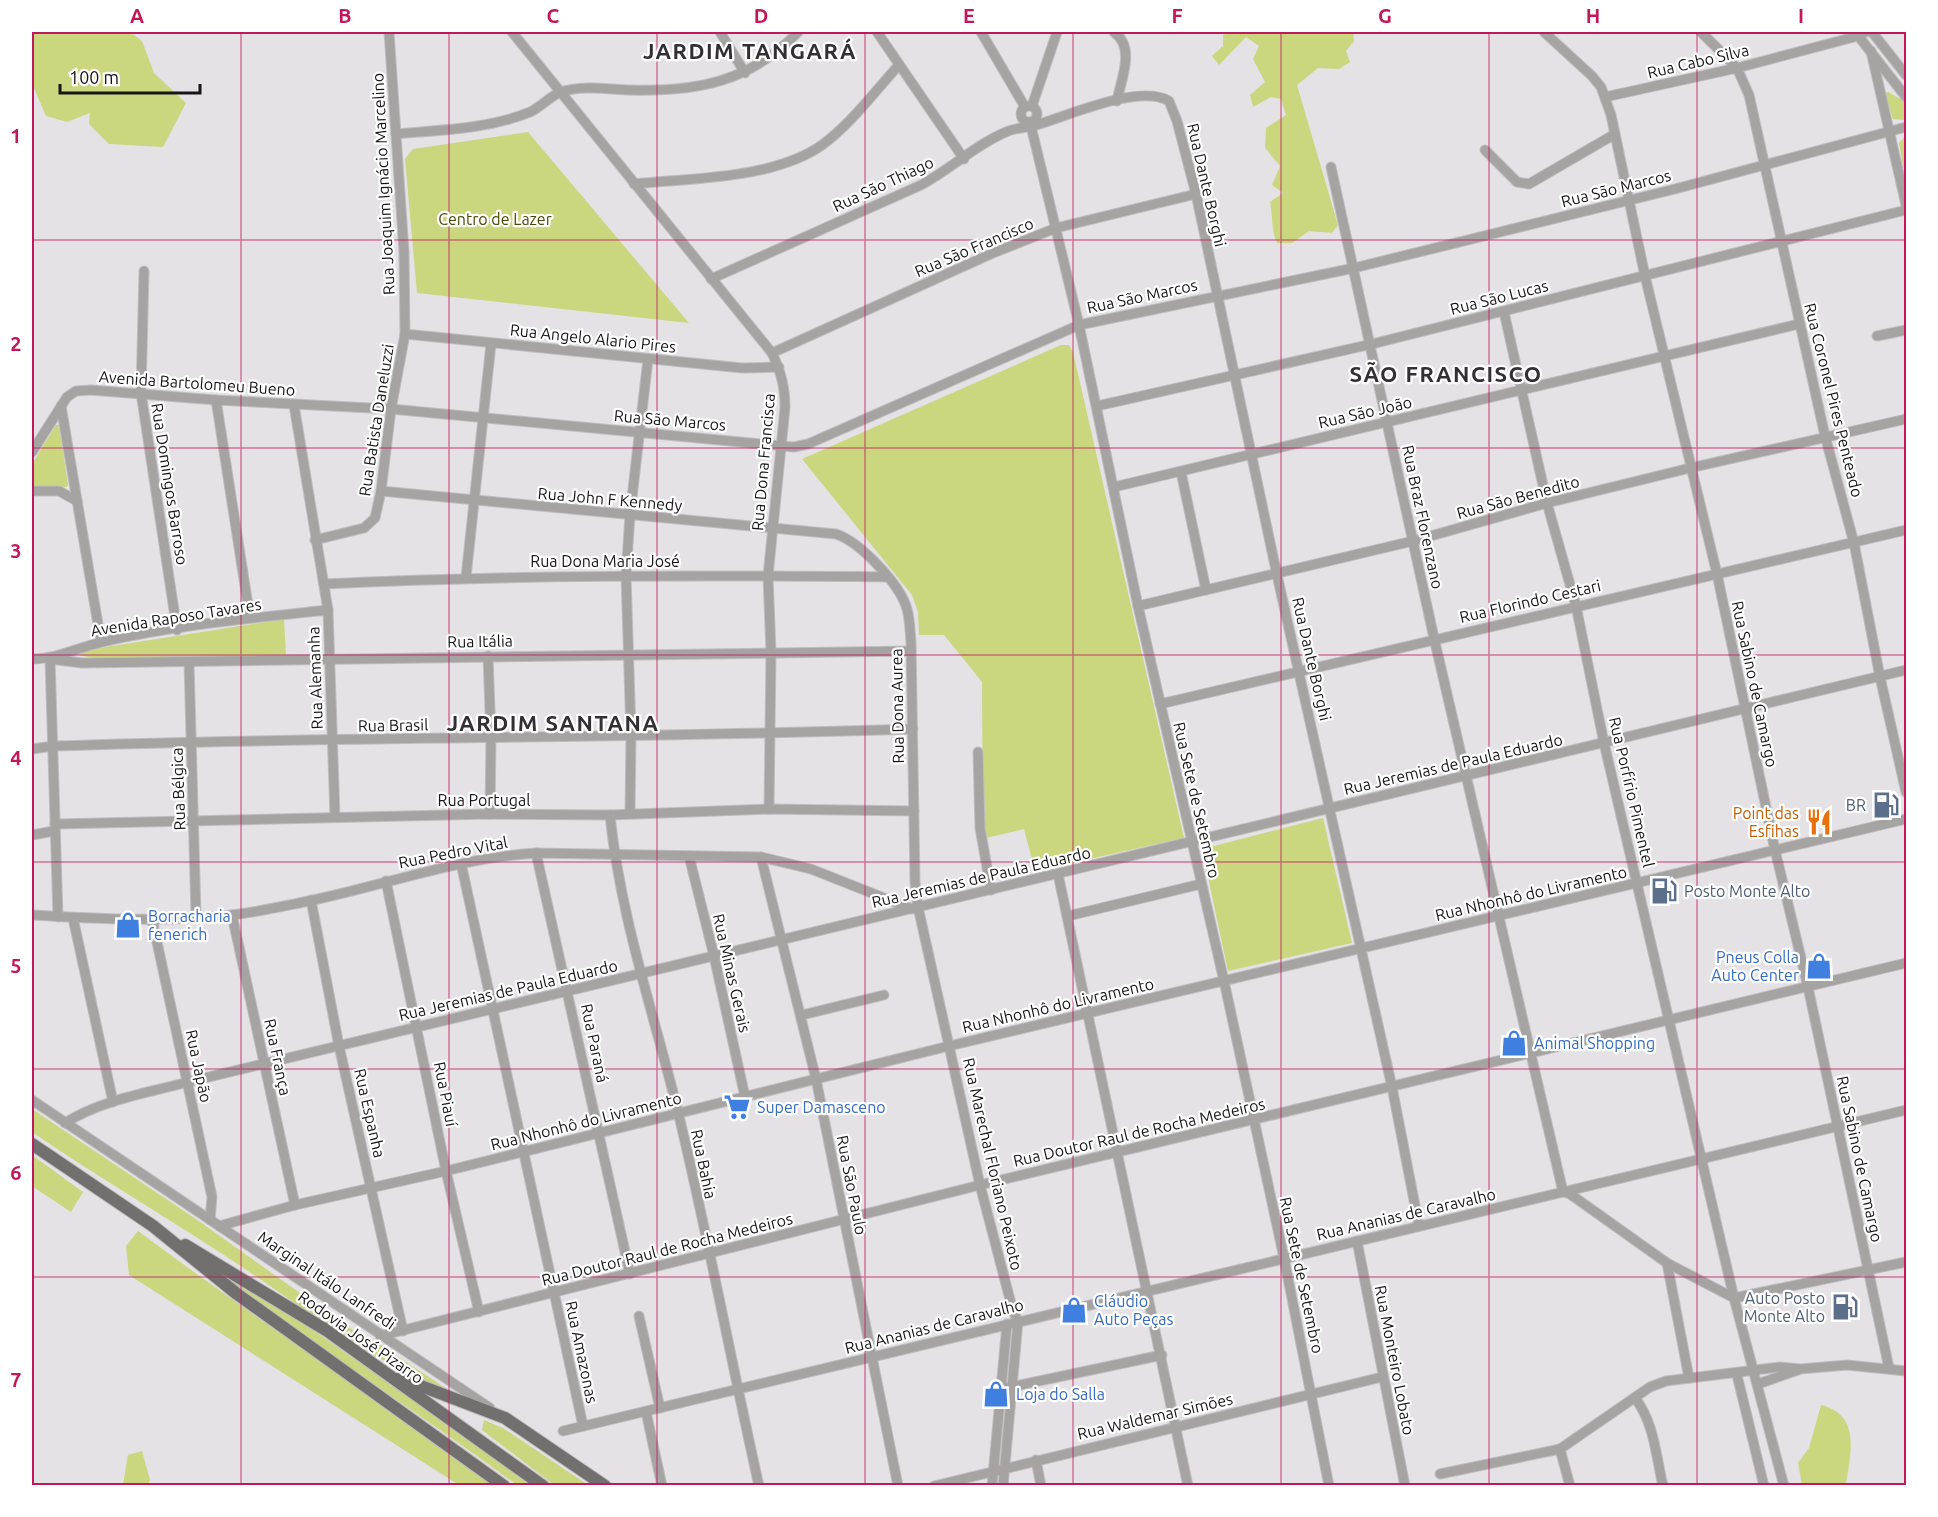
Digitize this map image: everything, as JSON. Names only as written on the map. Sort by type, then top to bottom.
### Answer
[{"type":"main road","name":"Rodovia José Pizarro","points":[[32,1144],[153,1226],[248,1281],[326,1330],[543,1485]]},
{"type":"main road","name":"Rodovia José Pizarro","points":[[153,1226],[237,1294],[504,1485]]},
{"type":"main road","points":[[382,1370],[505,1418]]},
{"type":"main road","name":"Marginal Itálo Lanfredi","points":[[505,1418],[605,1485]]},
{"type":"street","name":"Rua Joaquim Ignácio Marcelino","points":[[389,32],[404,262],[405,334]]},
{"type":"street","name":"Rua Dona Francisca","points":[[512,32],[772,353],[779,367],[785,387],[768,576],[771,652],[769,809]]},
{"type":"street","points":[[720,32],[745,73]]},
{"type":"street","points":[[396,134],[487,124],[532,111],[560,92],[706,86],[745,73],[775,54],[798,32]]},
{"type":"street","points":[[877,32],[964,159]]},
{"type":"street","points":[[981,32],[1037,115],[1031,124]]},
{"type":"street","points":[[1029,106],[1057,32]]},
{"type":"street","points":[[1114,32],[1120,36],[1126,48],[1117,101]]},
{"type":"street","name":"Rua Sabino de Camargo","points":[[1544,32],[1592,76],[1605,97],[1615,134],[1664,356],[1717,574],[1889,1368]]},
{"type":"street","name":"Rua Coronel Pires Penteado","points":[[1701,32],[1737,68],[1749,95],[1825,436],[1854,543],[1880,677],[1906,792]]},
{"type":"street","points":[[1872,32],[1906,75]]},
{"type":"street","points":[[1860,33],[1870,51],[1906,97]]},
{"type":"street","name":"Rua Cabo Silva","points":[[1605,97],[1737,68],[1860,33]]},
{"type":"street","points":[[1870,51],[1906,205]]},
{"type":"street","points":[[634,184],[733,174],[784,164],[822,145],[900,65]]},
{"type":"street","name":"Rua São Thiago","points":[[711,279],[921,185],[964,159],[982,144],[1008,130],[1117,101],[1149,95],[1169,101]]},
{"type":"street","name":"Rua Dante Borghi","points":[[1169,101],[1177,121],[1196,194],[1277,575],[1362,948],[1419,1226]]},
{"type":"street","name":"Rua Sete de Setembro","points":[[1031,124],[1079,325],[1138,606],[1224,981],[1284,1258],[1329,1485]]},
{"type":"street","name":"Rua São Marcos","points":[[391,409],[794,447],[821,439],[1079,325],[1354,268],[1765,166],[1906,127]]},
{"type":"street","points":[[1485,150],[1518,182],[1529,184],[1615,134]]},
{"type":"street","name":"Rua Braz Florenzano","points":[[1331,167],[1372,344],[1434,639],[1533,1054],[1563,1192]]},
{"type":"street","name":"Rua São Francisco","points":[[772,353],[1056,228],[1196,194]]},
{"type":"street","name":"Rua São Lucas","points":[[1097,406],[1372,344],[1906,210]]},
{"type":"street","name":"Rua Domingos Barroso","points":[[144,271],[141,393],[177,630]]},
{"type":"street","name":"Rua Porfírio Pimentel","points":[[1504,312],[1547,503],[1576,606],[1604,743],[1639,882],[1734,1298],[1784,1485]]},
{"type":"street","name":"Rua São João","points":[[1114,488],[1799,324]]},
{"type":"street","points":[[1877,336],[1906,330]]},
{"type":"street","name":"Rua Angelo Alario Pires","points":[[405,334],[742,368],[779,367]]},
{"type":"street","name":"Rua Batista Daneluzzi","points":[[315,540],[350,533],[370,524],[377,512],[391,409],[405,334]]},
{"type":"street","points":[[466,577],[481,418],[491,344]]},
{"type":"street","points":[[630,814],[631,734],[626,575],[630,515],[648,359]]},
{"type":"street","name":"Avenida Bartolomeu Bueno","points":[[32,452],[66,397],[76,392],[141,393],[294,405],[391,409]]},
{"type":"street","points":[[216,400],[250,618]]},
{"type":"street","name":"Rua Alemanha","points":[[294,405],[328,610],[335,817]]},
{"type":"street","points":[[61,406],[101,642]]},
{"type":"street","name":"Rua São Benedito","points":[[1138,606],[1413,542],[1547,503],[1690,468],[1906,419]]},
{"type":"street","points":[[1180,472],[1206,590]]},
{"type":"street","points":[[32,491],[59,491],[77,501]]},
{"type":"street","name":"Rua John F Kennedy","points":[[381,491],[474,502],[836,534]]},
{"type":"street","name":"Rua Florindo Cestari","points":[[1160,704],[1906,530]]},
{"type":"street","name":"Rua Dona Aurea","points":[[836,534],[852,542],[888,577],[907,607],[911,651],[915,908]]},
{"type":"street","name":"Rua Dona Maria José","points":[[324,584],[466,577],[626,575],[888,577]]},
{"type":"street","name":"Avenida Raposo Tavares","points":[[32,659],[50,659],[101,642],[250,618],[328,610]]},
{"type":"street","name":"Rua Itália","points":[[50,659],[82,663],[911,651]]},
{"type":"street","points":[[488,656],[491,738],[490,814]]},
{"type":"street","points":[[50,659],[58,917]]},
{"type":"street","name":"Rua Bélgica","points":[[189,662],[196,916]]},
{"type":"street","name":"Rua Jeremias de Paula Eduardo","points":[[65,1123],[79,1114],[113,1102],[188,1082],[1906,670]]},
{"type":"street","name":"Rua Brasil","points":[[32,749],[54,746],[192,741],[332,741],[913,729]]},
{"type":"street","points":[[978,753],[980,828],[991,890]]},
{"type":"street","name":"Rua Portugal","points":[[32,835],[55,828],[335,817],[490,814],[610,815],[769,809],[914,811]]},
{"type":"street","name":"Rua Bahia","points":[[610,815],[615,854],[642,974],[678,1113],[759,1485]]},
{"type":"street","name":"Rua Nhonhô do Livramento","points":[[215,1223],[446,1171],[950,1046],[1906,819]]},
{"type":"street","name":"Rua Pedro Vital","points":[[32,915],[152,919],[232,915],[312,900],[461,863],[501,855],[536,854],[761,857],[811,869],[915,908]]},
{"type":"street","name":"Rua Paraná","points":[[536,854],[630,1274]]},
{"type":"street","name":"Rua Minas Gerais","points":[[689,856],[745,1097]]},
{"type":"street","name":"Rua São Paulo","points":[[761,857],[802,1015],[816,1079],[898,1485]]},
{"type":"street","name":"Rua Amazonas","points":[[461,863],[583,1426]]},
{"type":"street","points":[[1059,874],[1188,1485]]},
{"type":"street","name":"Rua Piauí","points":[[386,881],[446,1171],[479,1312]]},
{"type":"street","points":[[1068,916],[1201,884]]},
{"type":"street","name":"Rua Espanha","points":[[312,900],[339,1046],[403,1331]]},
{"type":"street","name":"Rua Marechal Floriano Peixoto","points":[[915,908],[950,1046],[980,1185],[1013,1311],[1018,1321]]},
{"type":"street","name":"Rua França","points":[[232,915],[295,1205]]},
{"type":"street","points":[[73,918],[113,1102]]},
{"type":"street","name":"Rua Japão","points":[[152,919],[212,1197],[215,1223]]},
{"type":"street","name":"Rua Doutor Raul de Rocha Medeiros","points":[[380,1335],[980,1185],[1670,1022],[1906,963]]},
{"type":"street","points":[[802,1015],[884,995]]},
{"type":"street","name":"Marginal Itálo Lanfredi","points":[[32,1100],[268,1261],[505,1418]]},
{"type":"street","name":"Rua Ananias de Caravalho","points":[[563,1431],[1906,1110]]},
{"type":"street","points":[[1563,1192],[1570,1194],[1667,1263],[1734,1298],[1906,1262]]},
{"type":"street","name":"Rua Monteiro Lobato","points":[[1357,1240],[1382,1377],[1405,1485]]},
{"type":"street","points":[[1667,1263],[1689,1378]]},
{"type":"street","points":[[639,1316],[660,1408]]},
{"type":"street","points":[[1003,1485],[1018,1321]]},
{"type":"street","points":[[992,1485],[1007,1324]]},
{"type":"street","points":[[1001,1389],[1162,1355]]},
{"type":"street","points":[[1440,1474],[1560,1449],[1658,1384],[1689,1378],[1737,1375],[1753,1370],[1780,1368],[1800,1370],[1847,1365],[1906,1371]]},
{"type":"street","points":[[1758,1384],[1800,1370]]},
{"type":"street","points":[[1737,1375],[1764,1485]]},
{"type":"street","name":"Rua Waldemar Simões","points":[[934,1485],[1382,1377]]},
{"type":"street","points":[[1635,1398],[1648,1422],[1663,1485]]},
{"type":"street","points":[[646,1412],[662,1485]]},
{"type":"street","points":[[1560,1449],[1570,1485]]},
{"type":"street","points":[[1036,1460],[1041,1485]]},
{"type":"green space","points":[[32,32],[130,32],[142,41],[154,73],[186,103],[163,147],[109,144],[89,124],[90,113],[67,122],[46,116],[32,88]]},
{"type":"green space","points":[[1231,32],[1353,32],[1354,41],[1346,51],[1350,62],[1339,69],[1318,68],[1297,85],[1338,225],[1332,233],[1309,231],[1292,243],[1277,243],[1270,202],[1283,193],[1272,185],[1280,166],[1265,148],[1266,128],[1286,115],[1281,99],[1271,97],[1253,107],[1250,95],[1265,82],[1253,59],[1259,46],[1246,37],[1219,65],[1212,56],[1223,46],[1223,35]]},
{"type":"green space","points":[[1888,92],[1906,102],[1906,120],[1893,119],[1885,93]]},
{"type":"green space","name":"Centro de Lazer","points":[[528,132],[689,323],[417,293],[405,159],[413,149]]},
{"type":"green space","points":[[1906,135],[1906,184],[1899,143]]},
{"type":"green space","points":[[1061,345],[1069,345],[1073,352],[1184,838],[1035,871],[1024,829],[986,838],[983,833],[982,682],[944,635],[919,635],[918,612],[912,595],[802,459]]},
{"type":"green space","points":[[56,425],[59,425],[68,485],[67,487],[32,486],[32,464]]},
{"type":"green space","points":[[284,619],[286,657],[94,658],[78,655],[93,649]]},
{"type":"green space","points":[[1323,818],[1352,943],[1228,971],[1202,849]]},
{"type":"green space","points":[[32,1109],[196,1219],[349,1328],[373,1340],[462,1399],[406,1373],[353,1342],[224,1255],[32,1132]]},
{"type":"green space","points":[[32,1155],[83,1192],[71,1212],[32,1186]]},
{"type":"green space","points":[[138,1231],[495,1485],[459,1485],[129,1275],[126,1246]]},
{"type":"green space","points":[[212,1267],[247,1286],[323,1337],[533,1485],[517,1485],[287,1323]]},
{"type":"green space","points":[[1821,1405],[1834,1410],[1848,1426],[1851,1448],[1846,1485],[1802,1485],[1798,1463],[1809,1448]]},
{"type":"green space","points":[[484,1420],[503,1428],[588,1485],[554,1485],[482,1430]]},
{"type":"green space","points":[[142,1451],[150,1480],[148,1485],[123,1485],[128,1455]]},
{"type":"place","name":"BR","points":[[1886,805]]},
{"type":"place","name":"Point das Esfihas","points":[[1819,822]]},
{"type":"place","name":"Posto Monte Alto","points":[[1664,891]]},
{"type":"place","name":"Borracharia fenerich","points":[[128,925]]},
{"type":"place","name":"Pneus Colla Auto Center","points":[[1819,966]]},
{"type":"place","name":"Animal Shopping","points":[[1514,1043]]},
{"type":"place","name":"Super Damasceno","points":[[737,1107]]},
{"type":"place","name":"Auto Posto Monte Alto","points":[[1845,1307]]},
{"type":"place","name":"Cláudio Auto Peças","points":[[1074,1310]]},
{"type":"place","name":"Loja do Salla","points":[[996,1394]]},
{"type":"district","name":"JARDIM TANGARÁ","points":[[750,50]]},
{"type":"district","name":"SÃO FRANCISCO","points":[[1446,373]]},
{"type":"district","name":"JARDIM SANTANA","points":[[553,722]]}]
